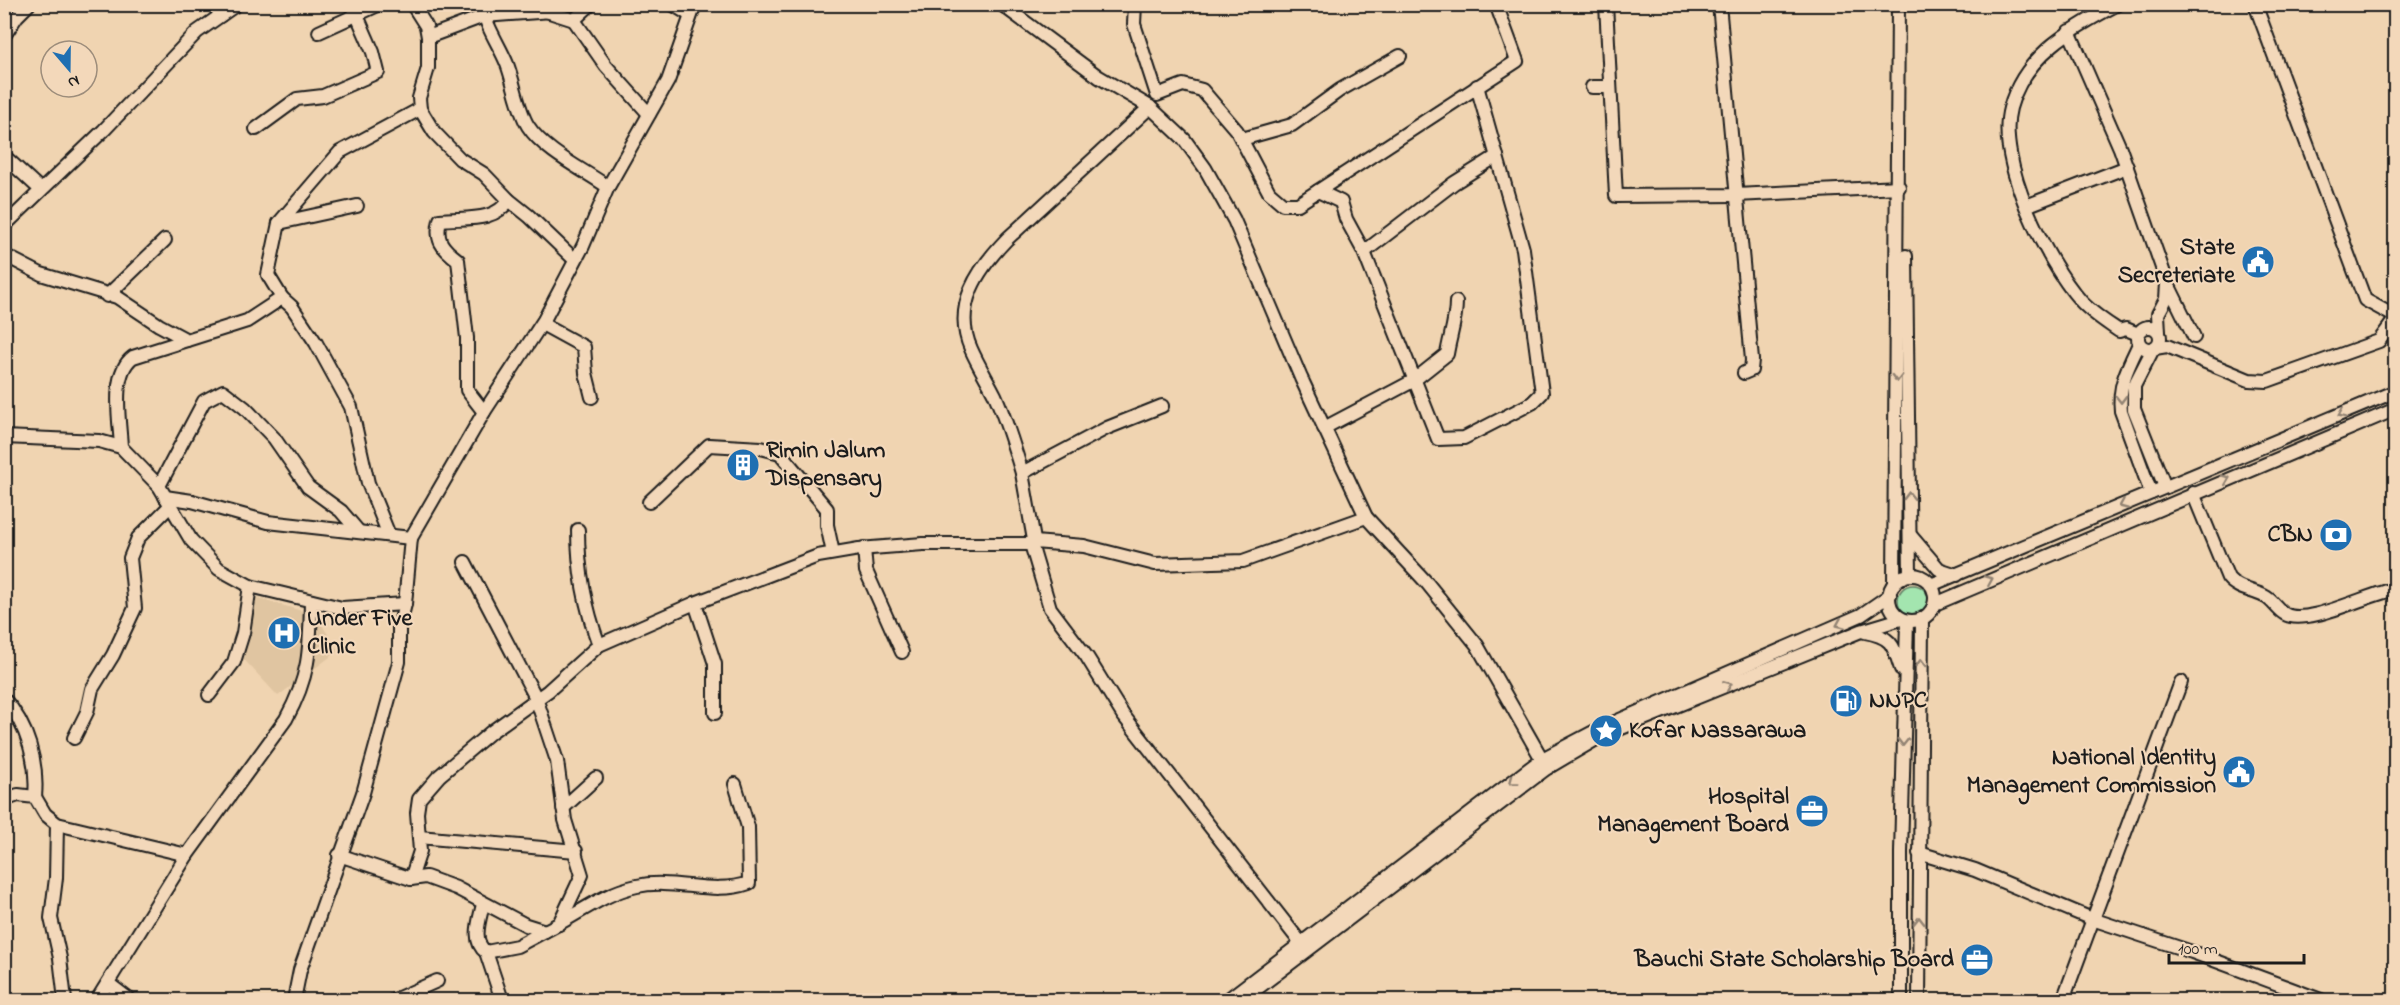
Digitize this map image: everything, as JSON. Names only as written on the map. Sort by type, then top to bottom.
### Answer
[{"type":"street","points":[[4,36],[17,16],[29,4]]},
{"type":"street","points":[[213,4],[220,15]]},
{"type":"street","points":[[4,226],[104,130],[197,32],[237,4]]},
{"type":"street","points":[[319,32],[355,10],[380,4]]},
{"type":"street","points":[[412,4],[426,26],[428,37],[428,68],[419,98],[420,109],[434,132],[460,159],[491,180],[509,200],[530,216],[575,260]]},
{"type":"street","points":[[536,4],[538,9],[552,11],[574,20],[606,66],[649,114]]},
{"type":"street","points":[[574,20],[591,4]]},
{"type":"street","points":[[294,1000],[300,970],[339,855],[363,793],[384,722],[399,662],[399,628],[405,604],[411,538],[484,412],[542,324],[608,188],[668,81],[692,10],[672,4]]},
{"type":"street","points":[[1135,4],[1134,24],[1157,95],[1183,85],[1202,90],[1242,139],[1269,192],[1284,204],[1298,204],[1517,61],[1496,4]]},
{"type":"street","points":[[1606,4],[1616,196],[1736,195],[1899,187]]},
{"type":"street","points":[[1719,4],[1752,360],[1751,370],[1744,374]]},
{"type":"street","points":[[1898,4],[1899,187],[1892,609],[1904,620],[1901,1000]]},
{"type":"street","points":[[1904,4],[1910,575]]},
{"type":"street","points":[[2118,4],[2069,31],[2027,73],[2010,108],[2008,128],[2010,146],[2026,206],[2041,244],[2080,301],[2119,331],[2126,329],[2140,335],[2145,349],[2159,343]]},
{"type":"street","points":[[2140,335],[2152,327],[2159,343],[2249,380],[2267,381],[2379,341],[2396,318],[2365,300],[2255,4]]},
{"type":"street","points":[[1003,5],[1099,77],[1150,107],[1184,139],[1217,188],[1234,220],[1324,428],[1366,517],[1427,583],[1477,645],[1544,764]]},
{"type":"street","points":[[256,129],[297,99],[323,96],[378,72],[355,10]]},
{"type":"street","points":[[428,37],[483,10],[552,11]]},
{"type":"street","points":[[483,10],[507,63],[527,124],[539,139],[563,159],[581,168],[608,188]]},
{"type":"street","points":[[2069,31],[2127,167],[2167,282],[2194,337]]},
{"type":"street","points":[[1242,139],[1292,125],[1340,90],[1400,56]]},
{"type":"street","points":[[1318,191],[1341,202],[1346,219],[1364,252],[1438,440],[1464,438],[1532,403],[1542,393],[1523,249],[1477,86]]},
{"type":"street","points":[[1592,87],[1610,87]]},
{"type":"street","points":[[1150,107],[985,261],[968,295],[965,316],[970,347],[1005,419],[1022,473],[1033,543],[1050,608],[1087,657],[1123,715],[1304,946]]},
{"type":"street","points":[[389,536],[368,483],[351,407],[316,343],[292,307],[282,298],[268,275],[279,223],[340,152],[420,109]]},
{"type":"street","points":[[4,156],[41,190]]},
{"type":"street","points":[[1364,252],[1454,183],[1497,156]]},
{"type":"street","points":[[2026,206],[2127,167]]},
{"type":"street","points":[[484,412],[467,390],[467,338],[458,260],[441,248],[437,232],[440,220],[494,215],[503,210],[509,200]]},
{"type":"street","points":[[279,223],[357,206]]},
{"type":"street","points":[[107,296],[165,240]]},
{"type":"street","points":[[4,255],[41,274],[107,296],[117,297],[159,325],[187,340]]},
{"type":"street","points":[[2151,493],[2121,411],[2120,400],[2123,379],[2140,335],[2158,314],[2166,299],[2167,282]]},
{"type":"street","points":[[121,447],[120,382],[126,362],[133,357],[247,321],[282,298]]},
{"type":"street","points":[[1324,428],[1413,381],[1447,354],[1456,318],[1456,302]]},
{"type":"street","points":[[2158,314],[2159,343],[2134,386],[2134,409],[2165,487]]},
{"type":"street","points":[[542,324],[584,347],[586,373],[592,396]]},
{"type":"street","points":[[74,738],[87,712],[92,688],[113,655],[135,608],[130,558],[138,538],[165,496],[204,400],[223,391],[245,408],[274,438],[308,487],[341,511],[358,531]]},
{"type":"street","points":[[1931,585],[2396,391]]},
{"type":"street","points":[[1022,473],[1107,428],[1162,406]]},
{"type":"street","points":[[1935,603],[2396,409]]},
{"type":"street","points":[[4,436],[99,441],[121,447],[165,496],[191,540],[219,569],[250,586],[342,608],[405,604]]},
{"type":"street","points":[[649,502],[709,445],[771,450],[780,453],[791,463],[827,509],[827,525],[833,553]]},
{"type":"street","points":[[2193,493],[2228,578],[2232,583],[2266,597],[2285,615],[2296,618],[2312,615],[2380,592],[2396,589]]},
{"type":"street","points":[[165,496],[268,522],[411,538]]},
{"type":"street","points":[[411,879],[420,851],[417,813],[419,799],[448,769],[536,698],[548,691],[599,645],[752,580],[833,553],[923,544],[1033,543],[1084,546],[1155,564],[1243,561],[1366,517]]},
{"type":"street","points":[[578,530],[578,567],[590,620],[599,645]]},
{"type":"street","points":[[1910,536],[1939,569],[1945,573],[1958,575]]},
{"type":"street","points":[[864,549],[866,571],[902,652]]},
{"type":"street","points":[[465,562],[536,698],[557,761],[563,808],[582,875],[560,924]]},
{"type":"street","points":[[1227,1000],[1304,946],[1544,764],[1599,729],[1861,615],[1910,575],[1918,576],[1931,585],[1935,603],[1930,613],[1922,620],[1904,620],[1860,632],[1602,736],[1544,764]]},
{"type":"street","points":[[209,695],[234,662],[243,633],[250,586]]},
{"type":"street","points":[[97,1000],[187,855],[286,719],[301,692],[310,657],[311,601]]},
{"type":"street","points":[[695,603],[715,664],[715,713]]},
{"type":"street","points":[[1919,1000],[1922,620]]},
{"type":"street","points":[[1860,632],[1883,636],[1890,642],[1904,676]]},
{"type":"street","points":[[2063,1000],[2181,682]]},
{"type":"street","points":[[4,699],[12,707],[34,754],[35,797],[45,814],[57,824],[187,855]]},
{"type":"street","points":[[563,808],[596,778]]},
{"type":"street","points":[[486,952],[517,946],[560,924],[605,896],[638,886],[667,884],[723,888],[749,882],[748,827],[735,784]]},
{"type":"street","points":[[4,800],[18,795],[35,797]]},
{"type":"street","points":[[57,824],[56,878],[51,918],[60,958],[65,1000]]},
{"type":"street","points":[[419,837],[576,851]]},
{"type":"street","points":[[1919,853],[1975,870],[2092,919],[2192,952],[2301,997],[2321,1000]]},
{"type":"street","points":[[339,855],[411,879],[426,877],[456,888],[526,925],[545,931]]},
{"type":"street","points":[[483,904],[477,933],[502,1000]]},
{"type":"street","points":[[1242,1000],[1304,946]]},
{"type":"street","points":[[394,1000],[437,981]]},
{"type":"street","points":[[109,984],[130,1000]]},
{"type":"shaded area","name":"Under Five Clinic","points":[[247,595],[316,615],[338,651],[278,696],[238,653]]},
{"type":"green space","points":[[1913,585],[1924,589],[1928,600],[1924,611],[1913,615],[1902,611],[1898,600],[1902,589]]},
{"type":"place","name":"State Secreteriate","points":[[2258,262]]},
{"type":"place","name":"Rimin Jalum Dispensary","points":[[743,465]]},
{"type":"place","name":"CBN","points":[[2336,535]]},
{"type":"place","name":"Under Five Clinic","points":[[284,633]]},
{"type":"place","name":"NNPC","points":[[1846,701]]},
{"type":"place","name":"Kofar Nassarawa","points":[[1606,731]]},
{"type":"place","name":"National Identity Management Commission","points":[[2239,772]]},
{"type":"place","name":"Hospital Management Board","points":[[1812,811]]},
{"type":"place","name":"Bauchi State Scholarship Board","points":[[1977,960]]}]
